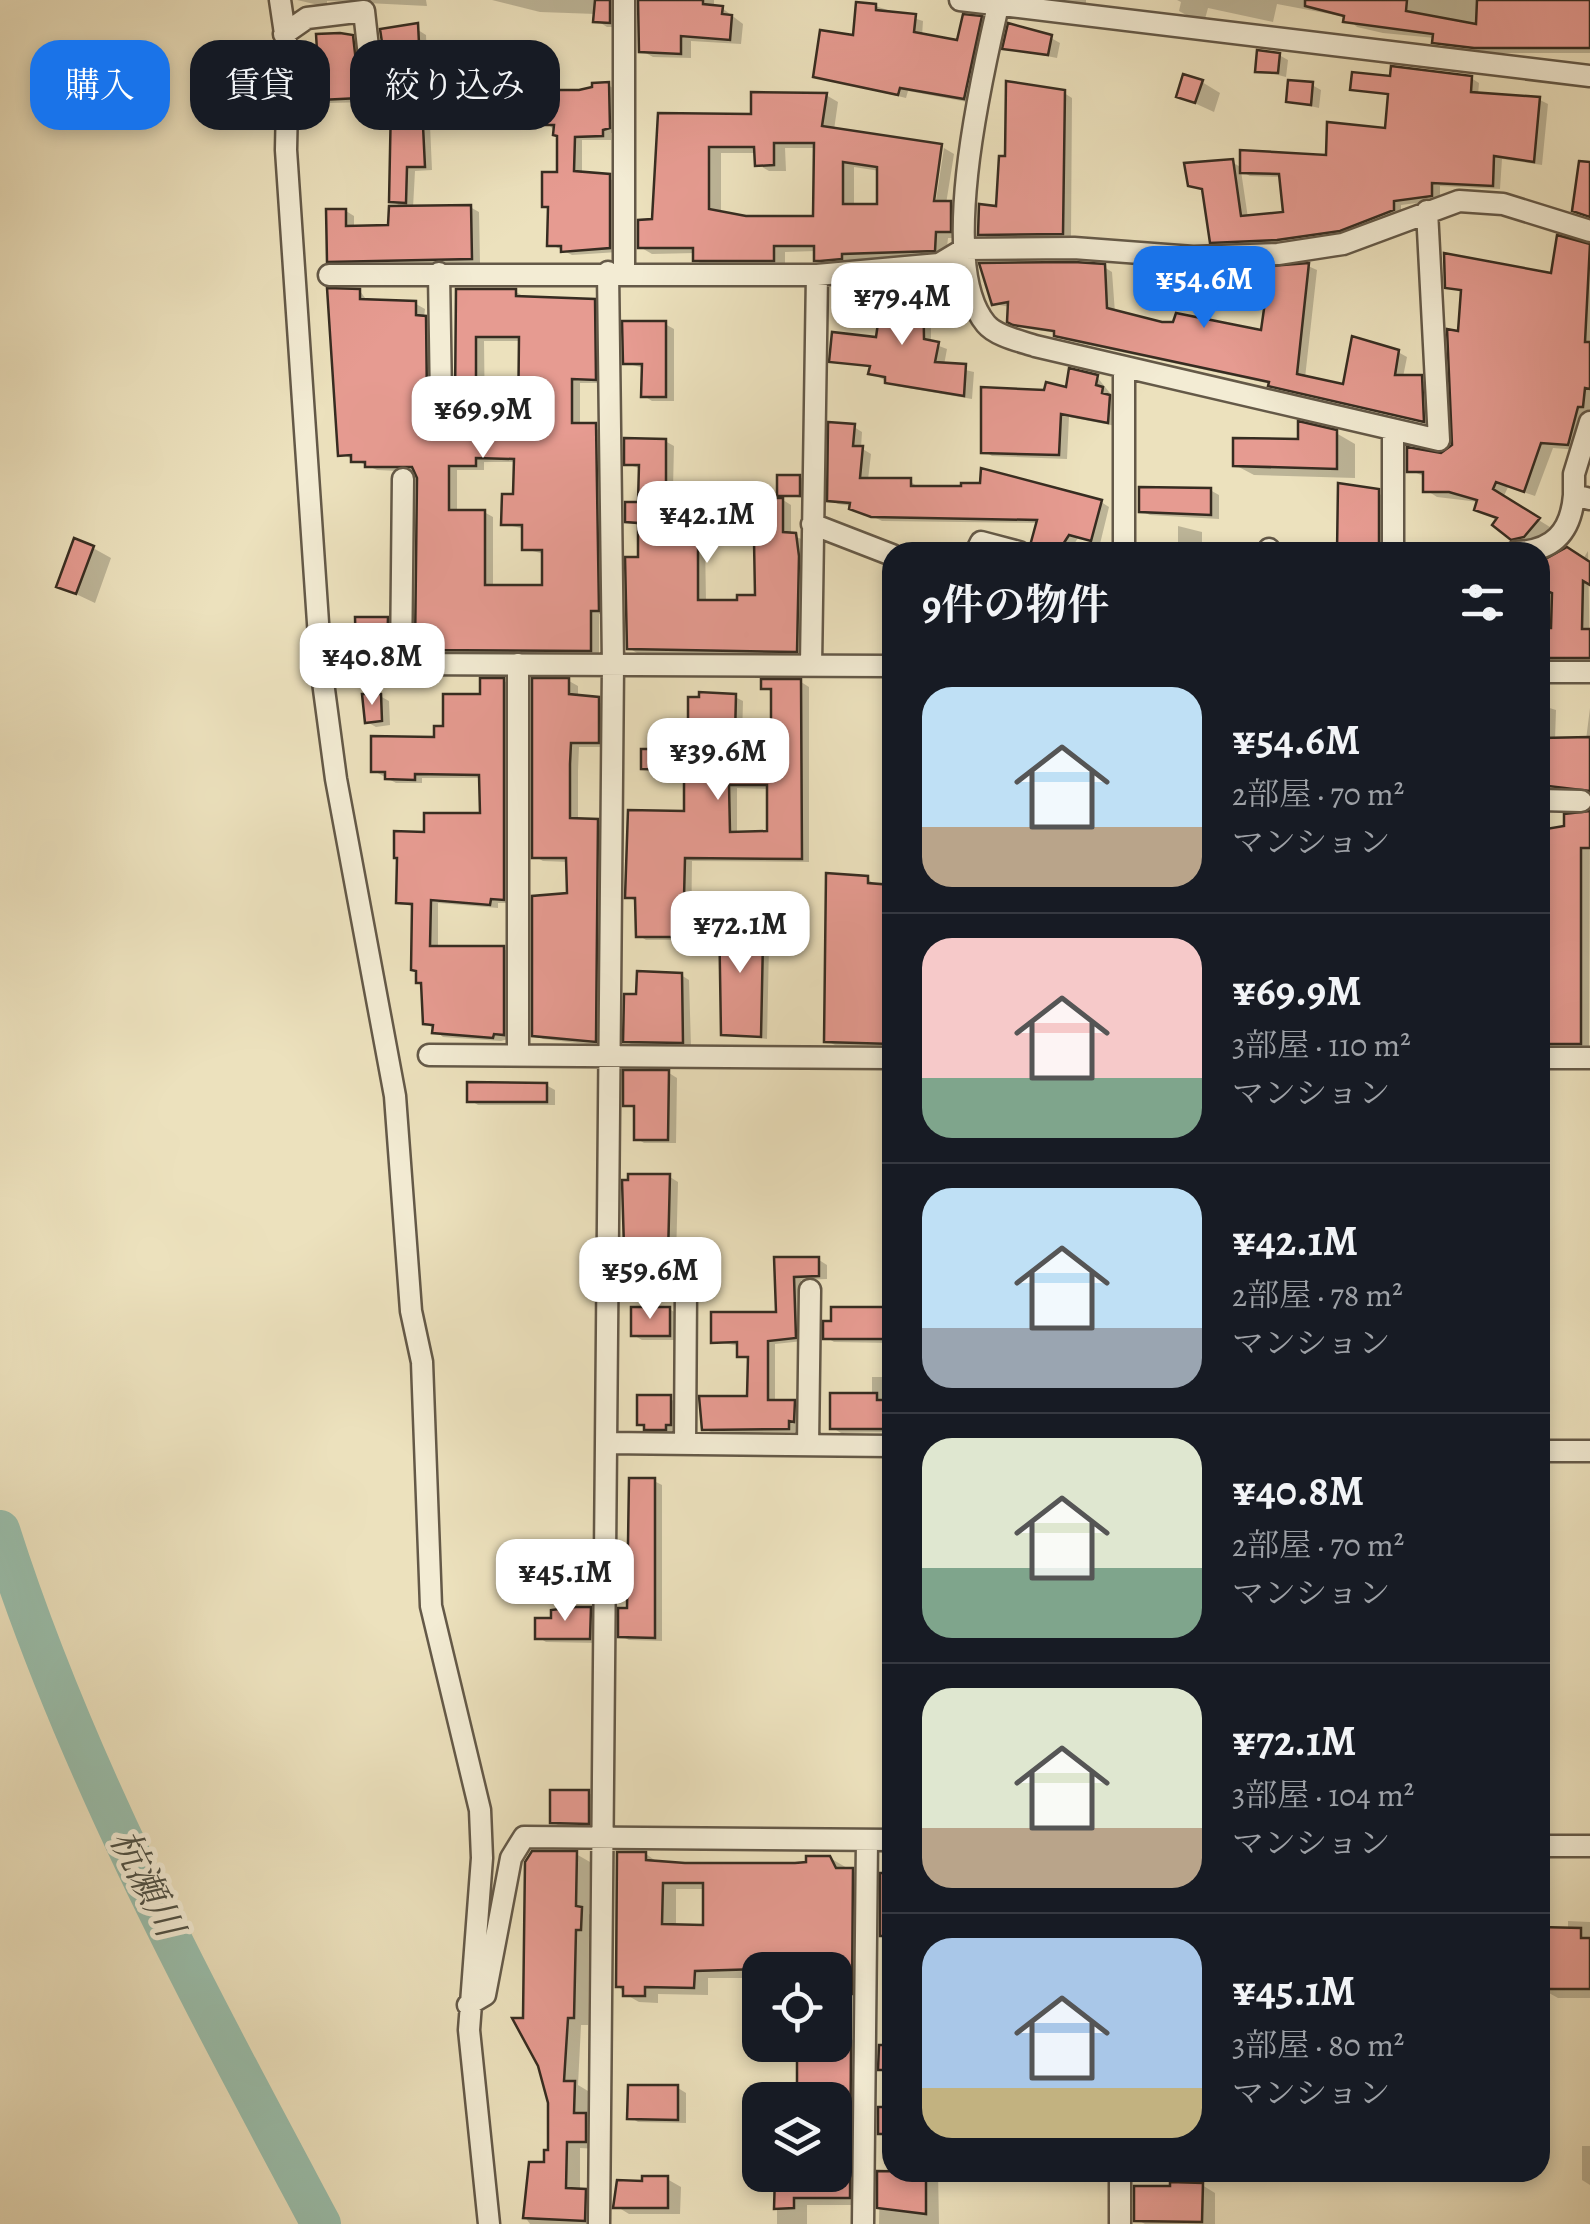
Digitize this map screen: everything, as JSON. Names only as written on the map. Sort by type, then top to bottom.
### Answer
[{"type":"street","points":[[280,0],[290,99],[287,168],[320,667],[336,779],[395,1096],[411,1311],[422,1362],[432,1606],[480,1810],[482,1858],[468,2006],[473,2098],[489,2224]]},
{"type":"street","points":[[599,2224],[607,1055],[616,272],[624,0]]},
{"type":"street","points":[[960,0],[1590,76]]},
{"type":"street","points":[[998,6],[972,115],[964,250],[975,308],[989,328],[1034,346],[1439,440],[1426,211]]},
{"type":"street","points":[[284,34],[307,18],[364,11],[367,40]]},
{"type":"street","points":[[329,275],[616,272],[817,276],[939,264],[964,250],[1074,248],[1192,257],[1278,254],[1342,244],[1458,201],[1503,204],[1590,231]]},
{"type":"street","points":[[440,273],[441,398]]},
{"type":"street","points":[[811,665],[817,276]]},
{"type":"street","points":[[1124,367],[1124,542]]},
{"type":"street","points":[[1550,545],[1566,528],[1582,497],[1574,474],[1590,422]]},
{"type":"street","points":[[1392,430],[1393,542]]},
{"type":"street","points":[[403,480],[401,664],[882,666]]},
{"type":"street","points":[[812,524],[882,551]]},
{"type":"street","points":[[518,664],[518,1054]]},
{"type":"street","points":[[1550,672],[1590,672]]},
{"type":"street","points":[[1550,800],[1581,801]]},
{"type":"street","points":[[428,1055],[882,1058]]},
{"type":"street","points":[[1550,1058],[1590,1058]]},
{"type":"street","points":[[685,1444],[686,1289]]},
{"type":"street","points":[[808,1445],[810,1290]]},
{"type":"street","points":[[606,1443],[882,1446]]},
{"type":"street","points":[[1550,1451],[1590,1451]]},
{"type":"street","points":[[468,2006],[485,1994],[511,1858],[524,1837],[882,1840]]},
{"type":"street","points":[[862,2224],[867,1840]]},
{"type":"street","points":[[1550,1846],[1590,1846]]},
{"type":"street","points":[[1120,2182],[1120,2224]]},
{"type":"building","points":[[595,0],[610,0],[610,23],[593,22]]},
{"type":"building","points":[[638,0],[703,0],[703,4],[723,6],[722,14],[732,15],[730,40],[681,36],[681,54],[639,52]]},
{"type":"building","points":[[1305,0],[1407,0],[1406,11],[1476,24],[1477,0],[1590,0],[1590,48],[1474,48],[1432,43],[1433,34],[1343,22],[1344,16],[1305,6]]},
{"type":"building","points":[[856,2],[876,4],[876,10],[916,14],[914,32],[957,40],[963,14],[982,16],[964,99],[900,88],[898,95],[813,77],[820,30],[853,35]]},
{"type":"building","points":[[418,23],[419,40],[382,40],[380,29]]},
{"type":"building","points":[[1008,23],[1052,35],[1048,55],[1002,49]]},
{"type":"building","points":[[316,34],[353,35],[350,98],[330,100],[330,40],[316,40]]},
{"type":"building","points":[[1257,50],[1280,53],[1278,73],[1255,72]]},
{"type":"building","points":[[1391,66],[1472,76],[1471,92],[1540,97],[1534,162],[1494,156],[1493,186],[1432,183],[1432,196],[1394,201],[1394,210],[1340,231],[1277,240],[1210,243],[1202,189],[1188,186],[1184,163],[1233,159],[1241,216],[1283,212],[1279,174],[1240,173],[1240,150],[1326,155],[1327,122],[1385,128],[1388,94],[1350,90],[1352,72],[1390,76]]},
{"type":"building","points":[[1183,74],[1203,80],[1195,103],[1176,97]]},
{"type":"building","points":[[1288,80],[1313,82],[1311,105],[1286,102]]},
{"type":"building","points":[[1006,81],[1065,90],[1063,234],[978,235],[979,204],[996,206],[999,156],[1005,156]]},
{"type":"building","points":[[609,82],[610,128],[603,130],[603,136],[575,137],[574,171],[610,174],[610,248],[561,252],[561,246],[547,246],[548,207],[542,207],[542,172],[557,172],[557,136],[553,135],[554,130],[560,130],[560,90],[579,90],[592,87],[592,83]]},
{"type":"building","points":[[751,92],[827,93],[822,126],[942,144],[934,201],[951,201],[951,232],[936,232],[935,251],[842,254],[842,259],[820,261],[814,261],[814,246],[774,246],[774,261],[693,261],[693,248],[638,248],[638,220],[652,219],[658,113],[751,114]],"holes":[[[774,143],[814,143],[813,216],[746,216],[709,209],[709,147],[754,147],[755,166],[774,165]],[[843,162],[877,167],[877,204],[843,204]]]},
{"type":"building","points":[[390,130],[423,130],[425,167],[407,167],[406,203],[389,202]]},
{"type":"building","points":[[1579,161],[1590,162],[1590,217],[1572,211]]},
{"type":"building","points":[[471,205],[472,259],[327,262],[326,209],[346,209],[346,226],[388,225],[389,206]]},
{"type":"building","points":[[1557,235],[1590,244],[1585,342],[1590,342],[1590,389],[1585,388],[1583,407],[1578,407],[1568,445],[1541,443],[1524,492],[1496,482],[1493,489],[1540,518],[1524,537],[1511,540],[1492,525],[1497,518],[1474,510],[1477,500],[1449,492],[1423,492],[1423,472],[1407,472],[1407,447],[1441,453],[1452,445],[1447,329],[1458,331],[1461,290],[1445,288],[1444,253],[1551,273]]},
{"type":"building","points":[[979,263],[1105,264],[1107,308],[1162,322],[1173,322],[1176,313],[1261,330],[1267,288],[1215,290],[1214,270],[1309,263],[1297,374],[1343,384],[1352,336],[1399,350],[1395,375],[1422,375],[1424,422],[1268,386],[1269,382],[1054,336],[1054,331],[1013,325],[1007,322],[1008,302],[992,305]]},
{"type":"building","points":[[923,279],[924,339],[939,342],[935,362],[966,364],[964,396],[885,383],[885,377],[868,374],[870,366],[829,362],[832,332],[876,337],[878,323],[895,326],[895,282]]},
{"type":"building","points":[[327,288],[360,289],[360,299],[416,301],[416,315],[426,316],[427,400],[440,413],[449,410],[455,400],[456,289],[516,289],[516,296],[595,299],[596,380],[572,379],[572,423],[596,423],[599,611],[591,611],[591,651],[415,650],[417,478],[412,467],[365,467],[365,462],[351,462],[351,455],[338,456]],"holes":[[[476,337],[519,337],[518,425],[476,424]],[[476,458],[514,459],[513,494],[502,494],[501,525],[522,525],[522,550],[542,550],[542,585],[485,585],[485,510],[449,510],[449,466],[476,466]]]},
{"type":"building","points":[[622,321],[666,321],[666,397],[641,397],[642,364],[623,364]]},
{"type":"building","points":[[1069,368],[1098,375],[1096,385],[1103,387],[1102,393],[1110,395],[1108,423],[1061,414],[1059,455],[981,453],[981,387],[1044,390],[1046,382],[1066,387]]},
{"type":"building","points":[[1298,421],[1337,430],[1337,469],[1233,466],[1233,438],[1298,439]]},
{"type":"building","points":[[828,422],[855,424],[853,446],[863,446],[860,478],[911,478],[911,486],[961,486],[980,483],[981,468],[1102,500],[1091,541],[1069,535],[1064,542],[1031,542],[1037,520],[871,517],[849,509],[850,503],[827,501]]},
{"type":"building","points":[[624,438],[666,439],[666,485],[722,489],[722,497],[783,498],[783,532],[796,533],[799,556],[797,652],[627,649],[625,557],[638,557],[638,523],[625,522],[625,502],[638,502],[639,465],[624,465]],"holes":[[[698,537],[754,541],[755,595],[737,595],[737,600],[698,600]]]},
{"type":"building","points":[[777,475],[800,475],[800,496],[777,496]]},
{"type":"building","points":[[1338,483],[1379,489],[1379,542],[1337,542]]},
{"type":"building","points":[[1139,487],[1211,488],[1211,515],[1139,512]]},
{"type":"building","points":[[74,538],[94,546],[76,594],[56,587]]},
{"type":"building","points":[[1567,547],[1590,562],[1590,585],[1583,581],[1582,629],[1590,629],[1590,658],[1550,658],[1550,556]]},
{"type":"building","points":[[355,617],[388,617],[387,651],[381,653],[381,661],[361,662],[361,656],[356,656]]},
{"type":"building","points":[[480,678],[504,678],[504,900],[491,899],[490,905],[431,900],[430,946],[504,946],[504,1035],[494,1034],[493,1038],[432,1033],[433,1025],[423,1024],[421,983],[416,983],[416,971],[411,970],[412,904],[396,903],[394,831],[424,832],[424,813],[480,813],[479,775],[415,774],[415,780],[385,779],[385,772],[371,772],[371,736],[434,737],[434,726],[443,726],[443,694],[480,694]]},
{"type":"building","points":[[532,678],[569,678],[569,694],[599,697],[599,743],[571,743],[570,764],[570,818],[598,819],[596,1042],[532,1036],[532,896],[567,893],[566,858],[532,858]]},
{"type":"building","points":[[761,679],[801,679],[802,859],[685,858],[683,937],[636,937],[635,898],[625,898],[628,810],[684,811],[684,770],[641,769],[641,749],[688,749],[688,697],[699,697],[699,692],[736,694],[735,737],[771,732],[771,689],[761,689]],"holes":[[[729,785],[767,785],[767,831],[730,832]]]},
{"type":"building","points":[[362,694],[381,694],[382,721],[365,723]]},
{"type":"building","points":[[1590,737],[1590,791],[1550,786],[1550,738]]},
{"type":"building","points":[[1590,811],[1590,848],[1581,848],[1581,1044],[1550,1044],[1550,828],[1564,826],[1564,814]]},
{"type":"building","points":[[826,873],[868,876],[868,883],[882,884],[882,1044],[824,1042]]},
{"type":"building","points":[[719,910],[748,911],[748,940],[763,940],[761,1037],[721,1035]]},
{"type":"building","points":[[637,971],[682,973],[683,1043],[623,1042],[624,994],[636,994]]},
{"type":"building","points":[[623,1070],[669,1070],[668,1140],[634,1140],[634,1106],[623,1106]]},
{"type":"building","points":[[467,1082],[547,1083],[547,1102],[467,1102]]},
{"type":"building","points":[[628,1174],[670,1174],[668,1256],[711,1256],[711,1275],[657,1277],[657,1267],[645,1267],[645,1248],[624,1248],[622,1180],[628,1180]]},
{"type":"building","points":[[774,1257],[819,1257],[819,1276],[794,1277],[796,1338],[768,1341],[768,1400],[795,1400],[794,1422],[789,1421],[789,1429],[702,1430],[699,1396],[747,1396],[748,1357],[737,1357],[737,1342],[711,1343],[711,1312],[776,1312]]},
{"type":"building","points":[[631,1307],[670,1307],[670,1336],[631,1336]]},
{"type":"building","points":[[831,1307],[882,1307],[882,1339],[823,1339],[823,1321],[831,1321]]},
{"type":"building","points":[[830,1393],[877,1393],[877,1400],[882,1400],[882,1429],[830,1429]]},
{"type":"building","points":[[637,1395],[671,1395],[671,1425],[666,1425],[666,1430],[644,1430],[644,1425],[637,1425]]},
{"type":"building","points":[[629,1478],[655,1478],[655,1638],[618,1637],[618,1608],[627,1608]]},
{"type":"building","points":[[591,1607],[590,1639],[535,1639],[535,1618],[551,1618],[551,1610]]},
{"type":"building","points":[[550,1790],[589,1790],[589,1824],[550,1823]]},
{"type":"building","points":[[532,1851],[577,1851],[576,1906],[582,1907],[581,1930],[576,1930],[574,2018],[568,2018],[564,2081],[575,2081],[574,2113],[586,2113],[586,2142],[567,2142],[566,2188],[586,2189],[585,2221],[523,2218],[529,2162],[544,2162],[544,2150],[548,2150],[548,2103],[538,2066],[512,2018],[523,2018],[525,1862]]},
{"type":"building","points":[[617,1852],[646,1852],[646,1860],[685,1863],[795,1863],[806,1862],[806,1856],[830,1856],[836,1868],[853,1868],[852,1994],[852,1952],[742,1952],[742,1970],[695,1971],[694,1988],[645,1987],[645,1996],[623,1996],[623,1987],[616,1987]],"holes":[[[663,1883],[703,1883],[703,1925],[662,1924]]]},
{"type":"building","points":[[880,1873],[882,1873],[882,1936]]},
{"type":"building","points":[[1550,1927],[1581,1928],[1581,1938],[1590,1938],[1590,1989],[1550,1989]]},
{"type":"building","points":[[879,2045],[882,2045],[882,2070],[878,2070]]},
{"type":"building","points":[[797,2062],[851,2062],[851,2082],[797,2082]]},
{"type":"building","points":[[628,2085],[678,2085],[678,2120],[627,2119]]},
{"type":"building","points":[[878,2107],[882,2107],[882,2134],[878,2134]]},
{"type":"building","points":[[877,2171],[882,2171],[882,2182],[926,2182],[926,2214],[877,2208]]},
{"type":"building","points":[[642,2176],[668,2176],[668,2208],[613,2208],[617,2180],[642,2181]]},
{"type":"building","points":[[1170,2182],[1203,2183],[1202,2222],[1134,2221],[1134,2186],[1170,2186]]},
{"type":"building","points":[[774,2192],[850,2192],[850,2198],[794,2198],[794,2208],[774,2209]]},
{"type":"waterway","name":"杭瀬川","points":[[0,1530],[31,1620],[104,1797],[187,1970],[321,2224]]}]
